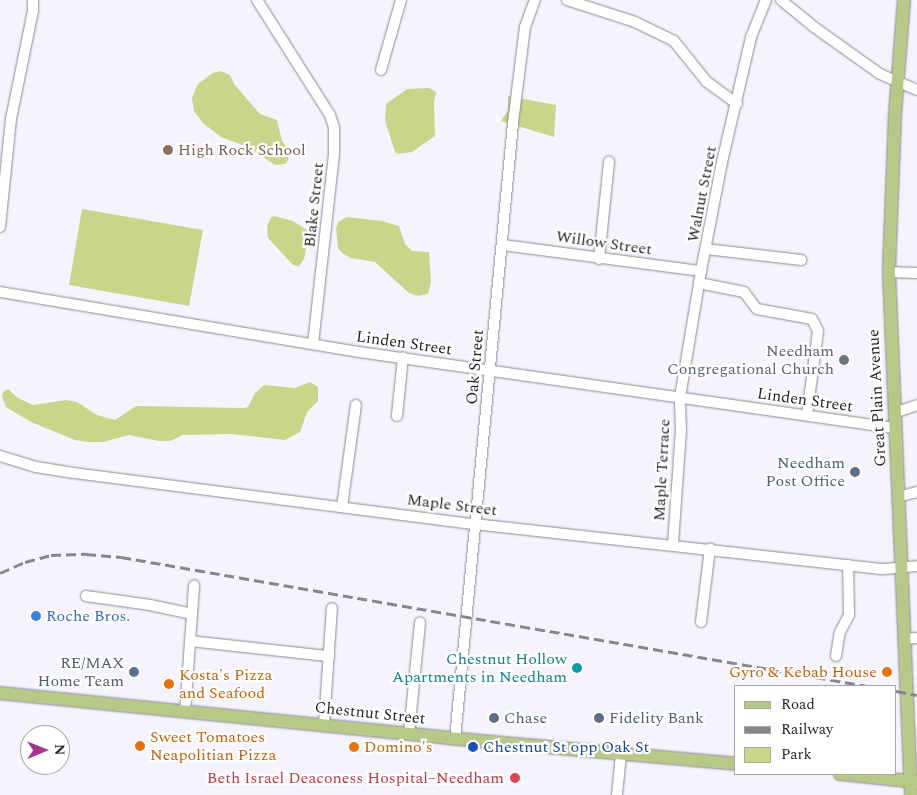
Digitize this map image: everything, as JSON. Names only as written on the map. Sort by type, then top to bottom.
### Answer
[{"type":"main road","name":"Great Plain Avenue","points":[[904,0],[889,272],[894,428],[902,569],[911,638],[914,782],[911,795]]},
{"type":"main road","name":"Chestnut Street","points":[[0,693],[324,724],[455,739],[734,764]]},
{"type":"main road","points":[[849,775],[914,782]]},
{"type":"street","points":[[0,227],[12,119],[33,11],[33,0]]},
{"type":"street","name":"Blake Street","points":[[257,0],[330,115],[334,127],[334,154],[313,344]]},
{"type":"street","points":[[381,70],[401,0]]},
{"type":"street","name":"Oak Street","points":[[455,739],[513,123],[525,28],[535,0]]},
{"type":"street","points":[[567,0],[635,22],[674,41],[707,82],[737,104]]},
{"type":"street","name":"Walnut Street","points":[[680,397],[722,162],[737,104],[751,37],[766,0]]},
{"type":"street","points":[[781,0],[858,60],[898,83],[917,90]]},
{"type":"street","points":[[600,259],[609,162]]},
{"type":"street","name":"Willow Street","points":[[503,244],[600,259],[701,271]]},
{"type":"street","points":[[706,249],[801,260]]},
{"type":"street","points":[[889,272],[917,273]]},
{"type":"street","points":[[699,283],[744,292],[757,309],[812,319],[818,331],[808,415]]},
{"type":"street","name":"Linden Street","points":[[0,292],[313,344],[894,428]]},
{"type":"street","points":[[397,416],[403,357]]},
{"type":"street","name":"Maple Terrace","points":[[673,544],[681,431],[680,397]]},
{"type":"street","points":[[342,507],[356,405]]},
{"type":"street","points":[[894,414],[917,405]]},
{"type":"street","name":"Maple Street","points":[[0,456],[36,466],[74,473],[474,524],[673,544],[848,565],[902,569],[917,566]]},
{"type":"street","points":[[898,497],[917,492]]},
{"type":"street","points":[[702,622],[710,549]]},
{"type":"street","points":[[836,656],[840,632],[849,615],[848,565]]},
{"type":"street","points":[[185,712],[194,585]]},
{"type":"street","points":[[86,596],[150,605],[192,614]]},
{"type":"street","points":[[324,724],[332,608]]},
{"type":"street","points":[[409,733],[420,623]]},
{"type":"street","points":[[190,641],[330,656]]},
{"type":"street","points":[[617,795],[621,754]]},
{"type":"green space","points":[[221,71],[230,75],[234,84],[260,114],[277,120],[282,141],[290,151],[285,164],[275,165],[250,148],[221,137],[203,123],[194,111],[192,98],[198,84],[213,73]]},
{"type":"green space","points":[[429,88],[436,92],[434,102],[435,136],[412,152],[398,154],[395,152],[385,121],[386,104],[407,89]]},
{"type":"green space","points":[[508,96],[556,105],[554,137],[501,121],[508,110]]},
{"type":"green space","points":[[82,209],[203,230],[189,306],[69,285]]},
{"type":"green space","points":[[274,216],[293,221],[307,230],[308,239],[304,259],[299,266],[293,265],[268,238],[267,226],[271,217]]},
{"type":"green space","points":[[347,217],[382,221],[399,226],[405,244],[412,251],[429,252],[431,282],[428,294],[418,296],[409,293],[375,262],[351,258],[342,253],[338,248],[336,229],[338,222]]},
{"type":"green space","points":[[310,382],[318,387],[318,401],[307,412],[300,432],[285,440],[231,434],[183,435],[170,441],[159,441],[129,435],[103,442],[88,442],[75,440],[31,422],[6,407],[2,397],[3,392],[8,389],[18,398],[33,405],[66,400],[77,402],[97,415],[115,420],[136,406],[244,408],[248,407],[255,393],[264,385],[295,388]]},
{"type":"railway","points":[[0,573],[25,562],[51,555],[86,554],[121,557],[861,685]]},
{"type":"railway","points":[[897,691],[917,695]]},
{"type":"place","name":"High Rock School","points":[[168,150]]},
{"type":"place","name":"Needham Congregational Church","points":[[844,360]]},
{"type":"place","name":"Needham Post Office","points":[[855,472]]},
{"type":"place","name":"Roche Bros.","points":[[36,616]]},
{"type":"place","name":"Chestnut Hollow Apartments in Needham","points":[[577,668]]},
{"type":"place","name":"RE/MAX Home Team","points":[[134,672]]},
{"type":"place","name":"Gyro & Kebab House","points":[[887,672]]},
{"type":"place","name":"Kosta's Pizza and Seafood","points":[[169,684]]},
{"type":"place","name":"Chase","points":[[494,718]]},
{"type":"place","name":"Fidelity Bank","points":[[599,718]]},
{"type":"place","name":"Sweet Tomatoes Neapolitian Pizza","points":[[140,746]]},
{"type":"place","name":"Domino's","points":[[354,747]]},
{"type":"place","name":"Chestnut St opp Oak St","points":[[473,747]]},
{"type":"place","name":"Beth Israel Deaconess Hospital–Needham","points":[[515,778]]}]
